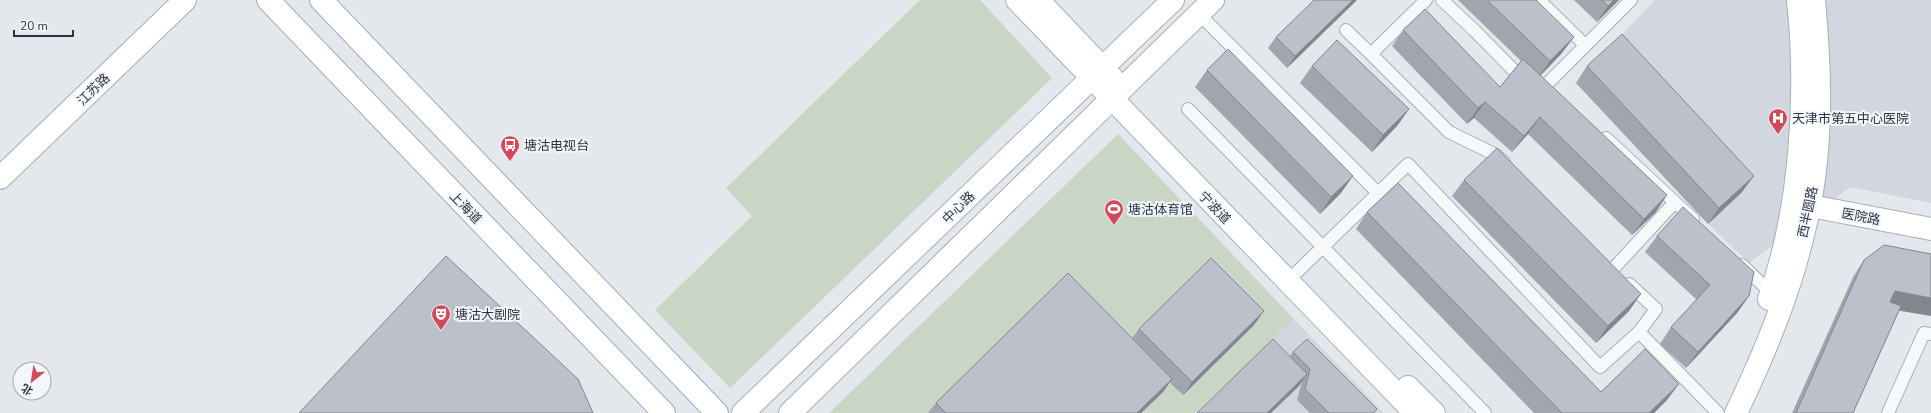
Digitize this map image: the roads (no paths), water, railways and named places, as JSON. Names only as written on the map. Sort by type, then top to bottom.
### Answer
[{"type":"street","name":"江苏路","points":[[0,162],[169,0]]},
{"type":"street","name":"江苏路","points":[[0,178],[185,0]]},
{"type":"street","name":"上海道","points":[[268,0],[661,410]]},
{"type":"street","points":[[321,0],[717,413]]},
{"type":"street","name":"宁波道","points":[[1017,0],[1098,74]]},
{"type":"street","name":"宁波道","points":[[1038,0],[1116,94],[1415,413]]},
{"type":"street","name":"中心路","points":[[743,413],[1098,74],[1173,0]]},
{"type":"street","name":"西半圆路","points":[[1736,413],[1753,379],[1786,296],[1800,204],[1802,32],[1798,0]]},
{"type":"street","name":"西半圆路","points":[[1722,413],[1740,376],[1771,293],[1783,248],[1800,204],[1814,177],[1818,136],[1817,31],[1814,0]]},
{"type":"street","points":[[792,412],[1206,7]]},
{"type":"street","name":"宁波道","points":[[1116,94],[1297,272],[1434,413]]},
{"type":"street","name":"医院路","points":[[1800,204],[1931,229]]},
{"type":"street","points":[[682,376],[702,413]]},
{"type":"lane","points":[[1371,54],[1426,0]]},
{"type":"lane","points":[[1442,0],[1537,94],[1630,0]]},
{"type":"lane","points":[[1539,0],[1585,45]]},
{"type":"lane","points":[[1206,7],[1378,193]]},
{"type":"lane","points":[[1346,30],[1449,132],[1496,155],[1512,168]]},
{"type":"lane","points":[[1188,109],[1485,413]]},
{"type":"lane","points":[[1597,129],[1702,227]]},
{"type":"lane","points":[[1297,272],[1408,164],[1600,367],[1639,332],[1656,309],[1602,258]]},
{"type":"lane","points":[[1613,269],[1675,202]]},
{"type":"lane","points":[[1734,257],[1771,293]]},
{"type":"lane","points":[[1639,332],[1718,413]]},
{"type":"lane","points":[[1888,413],[1924,332],[1931,334]]},
{"type":"place","name":"天津市第五中心医院","points":[[1778,135]]},
{"type":"place","name":"塘沽电视台","points":[[510,162]]},
{"type":"place","name":"塘沽体育馆","points":[[1114,226]]},
{"type":"place","name":"塘沽大剧院","points":[[441,331]]}]
